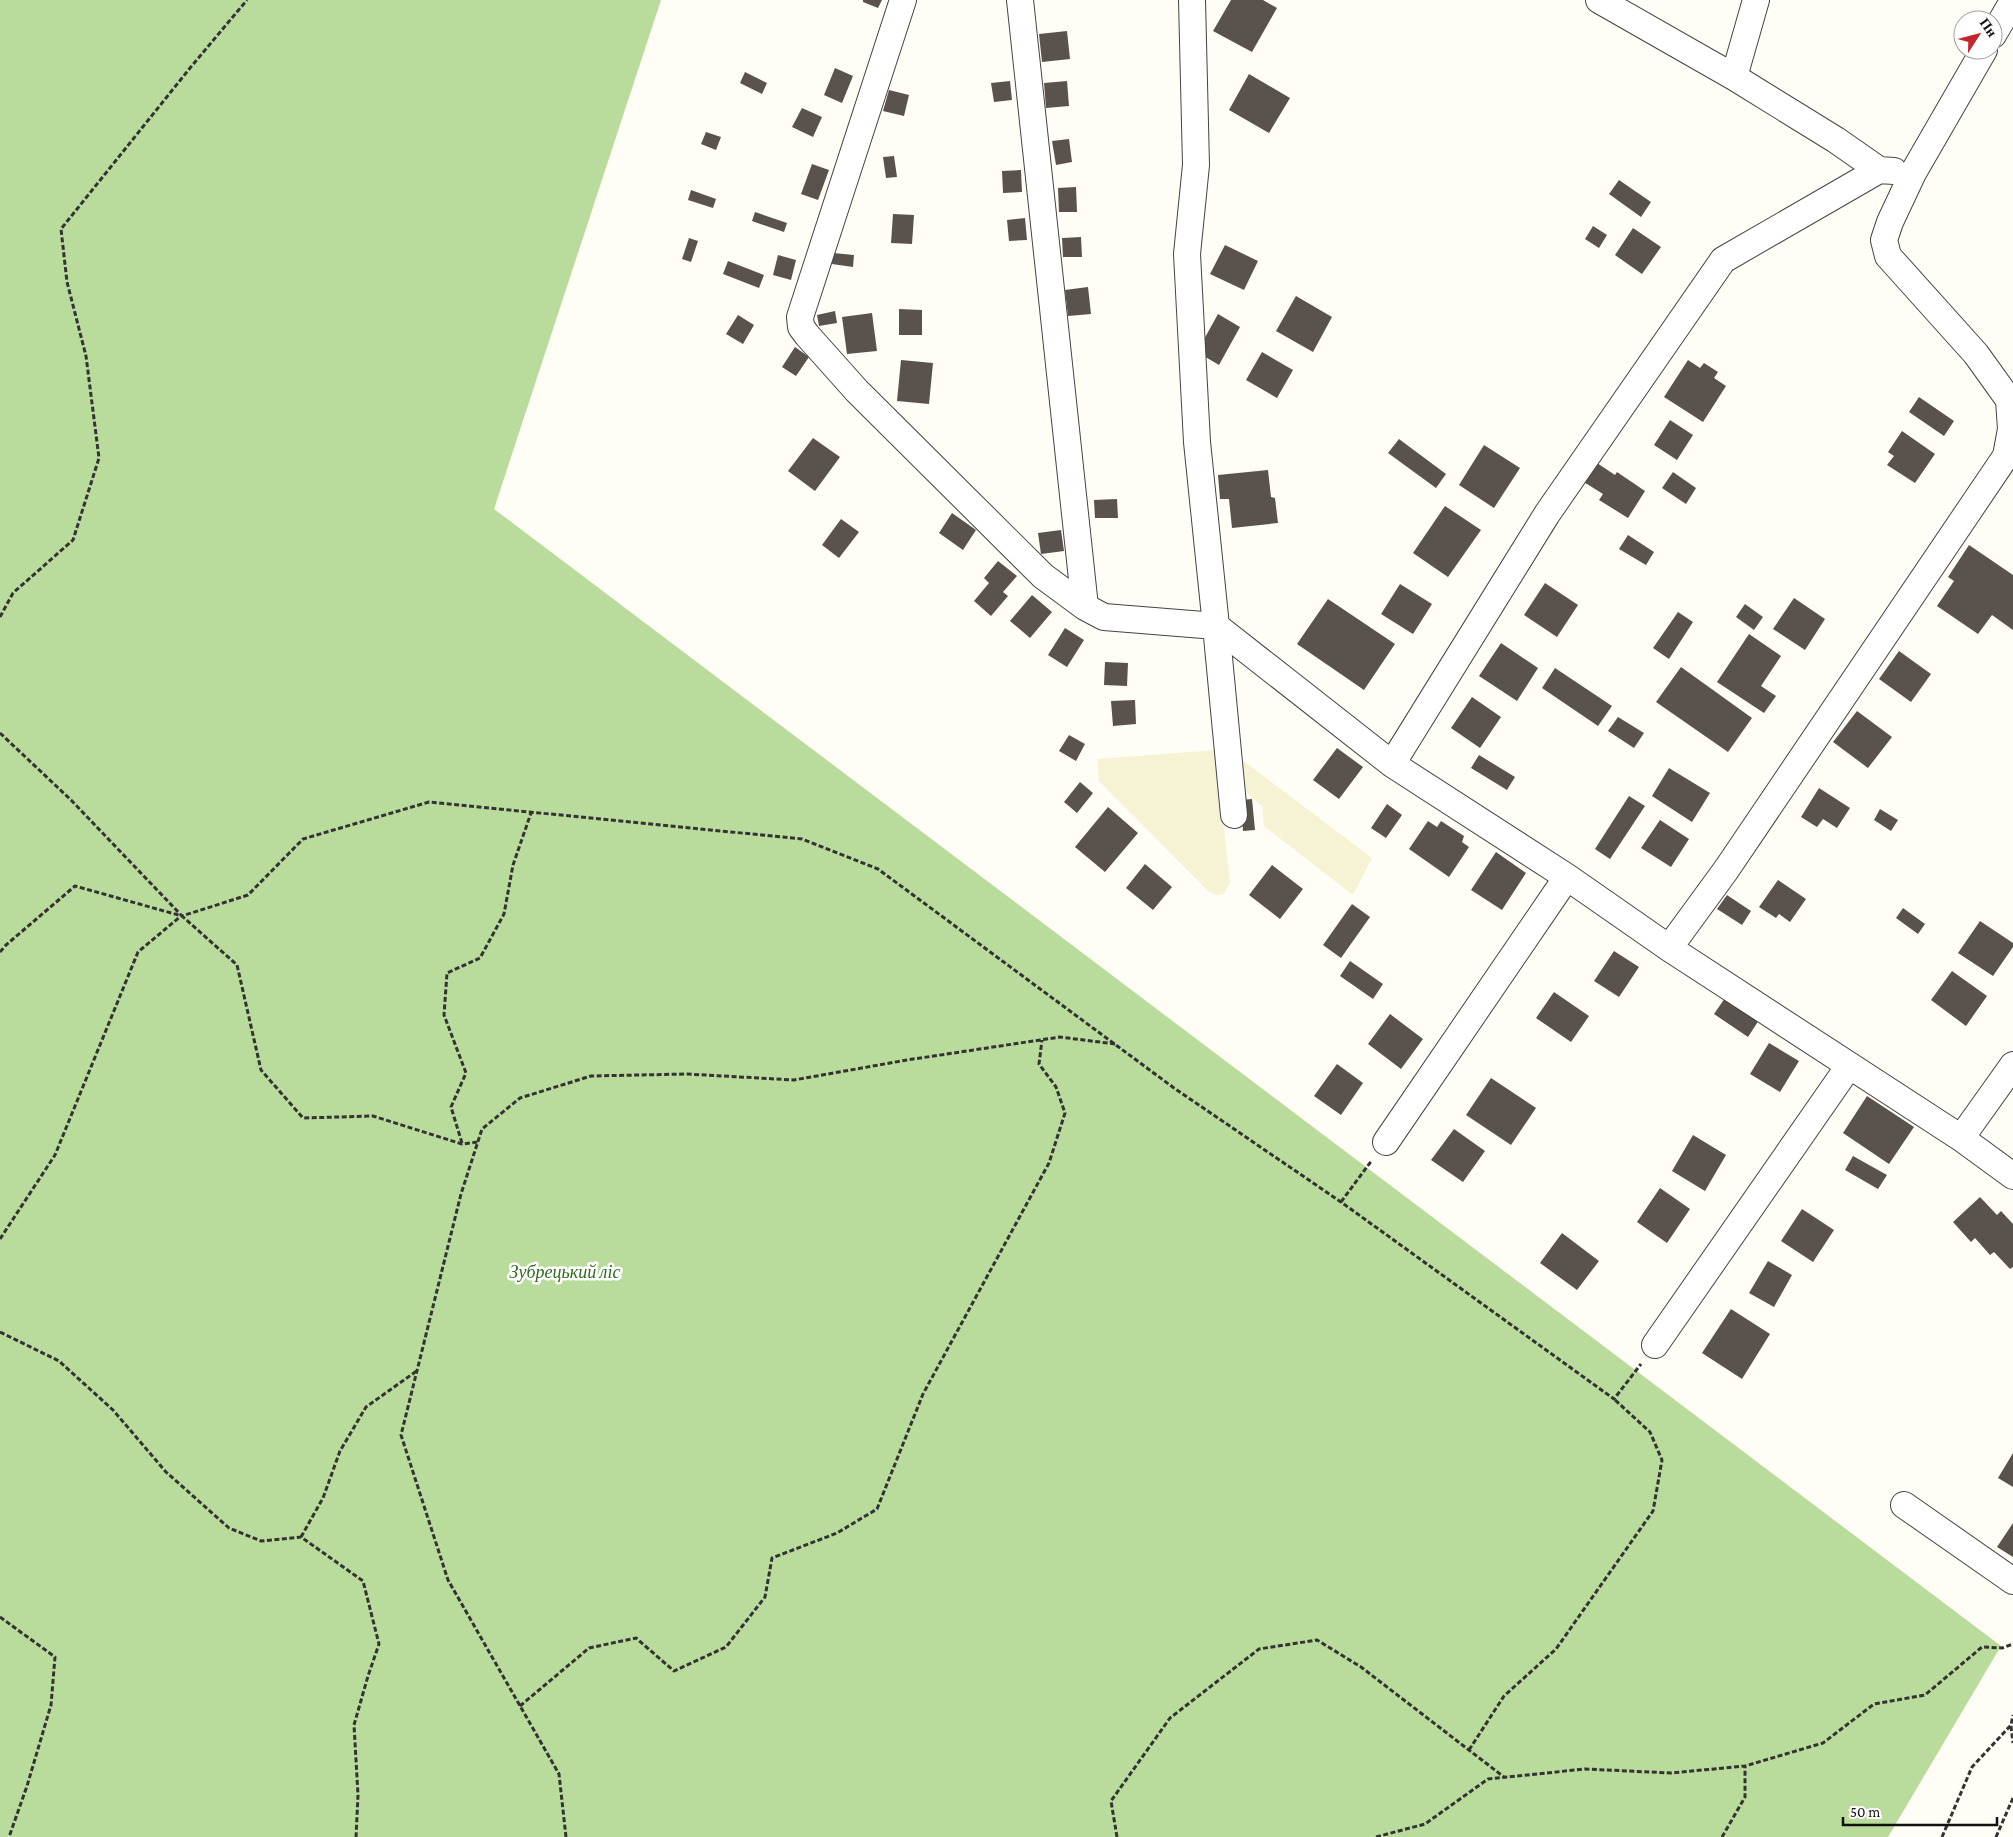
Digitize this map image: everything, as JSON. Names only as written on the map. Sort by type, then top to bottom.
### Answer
[{"type":"street","points":[[903,0],[800,317],[801,327],[807,335],[857,391],[1043,576],[1085,607],[1104,617],[1216,626],[1392,764],[1567,877],[1670,948],[1961,1138],[2013,1176]]},
{"type":"street","points":[[1020,0],[1085,607]]},
{"type":"street","points":[[1192,0],[1196,165],[1187,254],[1196,442],[1234,815]]},
{"type":"street","points":[[1599,0],[1734,77],[1836,140],[1879,170],[1913,173]]},
{"type":"street","points":[[1734,77],[1756,0]]},
{"type":"street","points":[[2003,18],[2013,1]]},
{"type":"street","points":[[1670,948],[1726,870],[2006,456],[2011,429],[2011,401],[1976,354],[1888,256],[1884,240],[1913,173],[1978,60]]},
{"type":"street","points":[[1392,764],[1547,514],[1723,260],[1879,170]]},
{"type":"street","points":[[1386,1142],[1567,877]]},
{"type":"street","points":[[1961,1138],[2013,1065]]},
{"type":"street","points":[[1655,1345],[1849,1066]]},
{"type":"street","points":[[1904,1505],[2013,1581]]},
{"type":"path","points":[[0,617],[13,593],[73,540],[98,458],[86,356],[67,282],[60,228],[247,0]]},
{"type":"path","points":[[0,732],[71,800],[182,916],[237,965],[261,1070],[303,1118],[373,1116],[462,1144],[478,1142]]},
{"type":"path","points":[[0,1239],[55,1155],[138,952],[182,916],[248,895],[303,839],[429,802],[802,838],[878,869],[1174,1088],[1341,1202],[1614,1399],[1650,1432],[1662,1460],[1653,1511],[1556,1649],[1504,1696],[1469,1750]]},
{"type":"path","points":[[462,1144],[451,1107],[466,1073],[444,1014],[447,973],[480,958],[504,914],[513,865],[531,813]]},
{"type":"path","points":[[0,952],[75,886],[182,916]]},
{"type":"path","points":[[566,1837],[558,1774],[448,1580],[401,1435],[462,1194],[482,1129],[520,1098],[591,1076],[687,1074],[794,1080],[907,1060],[1060,1037],[1116,1044]]},
{"type":"path","points":[[520,1706],[589,1648],[636,1638],[674,1670],[726,1647],[765,1597],[772,1558],[837,1533],[877,1509],[923,1394],[1049,1163],[1065,1113],[1056,1087],[1039,1064],[1042,1040]]},
{"type":"path","points":[[1341,1202],[1386,1142]]},
{"type":"path","points":[[0,1332],[58,1361],[113,1410],[166,1472],[229,1528],[260,1541],[302,1537],[363,1581],[379,1644],[354,1725],[358,1794],[356,1837]]},
{"type":"path","points":[[1614,1399],[1655,1345]]},
{"type":"path","points":[[302,1537],[323,1498],[340,1452],[366,1407],[418,1370]]},
{"type":"path","points":[[0,1617],[55,1657],[51,1705],[27,1786],[9,1837]]},
{"type":"path","points":[[1117,1837],[1111,1801],[1170,1718],[1259,1649],[1316,1640],[1361,1667],[1504,1777]]},
{"type":"path","points":[[1376,1837],[1425,1824],[1488,1779],[1585,1769],[1671,1773],[1745,1766],[1823,1743],[1874,1704],[1925,1695],[1982,1648],[2002,1648],[2013,1644]]},
{"type":"path","points":[[2013,1715],[2011,1725],[2013,1743]]},
{"type":"path","points":[[1942,1837],[1972,1767],[2011,1725]]},
{"type":"path","points":[[1722,1837],[1745,1797],[1745,1766]]},
{"type":"path","points":[[1996,1837],[2013,1798]]},
{"type":"shaded area","points":[[1215,750],[1230,883],[1223,894],[1217,895],[1208,891],[1099,781],[1098,768],[1098,759]]},
{"type":"shaded area","points":[[1242,760],[1372,858],[1353,895],[1264,826],[1262,806],[1241,788]]},
{"type":"green space","name":"Зубрецький ліс","points":[[0,0],[661,0],[494,509],[2001,1646],[1888,1837],[0,1837]]},
{"type":"building","points":[[863,0],[882,0],[878,8],[863,2]]},
{"type":"building","points":[[1231,0],[1263,0],[1277,8],[1252,52],[1213,31]]},
{"type":"building","points":[[1067,31],[1070,59],[1042,62],[1039,34]]},
{"type":"building","points":[[835,68],[853,76],[842,103],[824,95]]},
{"type":"building","points":[[745,72],[767,83],[762,94],[740,83]]},
{"type":"building","points":[[1249,74],[1290,98],[1269,133],[1229,110]]},
{"type":"building","points":[[1010,81],[1012,100],[994,102],[991,83]]},
{"type":"building","points":[[1067,81],[1069,106],[1046,108],[1044,83]]},
{"type":"building","points":[[889,90],[909,95],[904,116],[883,111]]},
{"type":"building","points":[[802,108],[822,117],[813,137],[792,127]]},
{"type":"building","points":[[706,132],[721,137],[716,150],[701,144]]},
{"type":"building","points":[[1069,139],[1072,162],[1056,165],[1052,141]]},
{"type":"building","points":[[894,156],[897,177],[886,178],[883,157]]},
{"type":"building","points":[[812,164],[829,170],[818,200],[801,194]]},
{"type":"building","points":[[1021,170],[1022,192],[1003,193],[1002,171]]},
{"type":"building","points":[[1619,180],[1651,202],[1641,217],[1609,194]]},
{"type":"building","points":[[1076,187],[1077,212],[1059,212],[1058,188]]},
{"type":"building","points":[[691,190],[716,199],[713,208],[688,200]]},
{"type":"building","points":[[755,212],[787,223],[784,232],[752,221]]},
{"type":"building","points":[[893,214],[914,215],[912,244],[891,243]]},
{"type":"building","points":[[1025,218],[1027,240],[1009,241],[1007,220]]},
{"type":"building","points":[[1593,226],[1607,235],[1599,248],[1585,239]]},
{"type":"building","points":[[1633,228],[1661,247],[1642,274],[1615,255]]},
{"type":"building","points":[[1081,237],[1082,257],[1063,257],[1062,238]]},
{"type":"building","points":[[689,238],[698,241],[691,262],[682,259]]},
{"type":"building","points":[[1225,245],[1258,261],[1244,290],[1210,274]]},
{"type":"building","points":[[833,253],[854,255],[853,267],[832,264]]},
{"type":"building","points":[[778,255],[796,260],[791,280],[773,275]]},
{"type":"building","points":[[728,261],[764,275],[759,288],[723,274]]},
{"type":"building","points":[[1088,287],[1091,314],[1068,316],[1065,290]]},
{"type":"building","points":[[1296,296],[1332,317],[1313,352],[1276,331]]},
{"type":"building","points":[[899,309],[922,310],[922,335],[899,335]]},
{"type":"building","points":[[835,311],[837,323],[819,326],[817,315]]},
{"type":"building","points":[[872,313],[877,351],[847,354],[842,317]]},
{"type":"building","points":[[1218,314],[1240,327],[1219,365],[1197,352]]},
{"type":"building","points":[[738,315],[754,325],[743,344],[726,334]]},
{"type":"building","points":[[795,347],[809,357],[796,376],[782,367]]},
{"type":"building","points":[[1262,352],[1293,370],[1277,398],[1246,380]]},
{"type":"building","points":[[901,360],[933,363],[929,404],[897,401]]},
{"type":"building","points":[[1688,360],[1700,368],[1704,363],[1718,372],[1714,378],[1726,386],[1703,422],[1664,397]]},
{"type":"building","points":[[1919,397],[1954,421],[1944,436],[1909,412]]},
{"type":"building","points":[[1670,420],[1693,435],[1677,460],[1654,445]]},
{"type":"building","points":[[1902,431],[1935,454],[1915,483],[1887,465],[1894,456],[1888,452]]},
{"type":"building","points":[[813,438],[840,457],[815,491],[788,471]]},
{"type":"building","points":[[1399,439],[1446,474],[1436,488],[1388,453]]},
{"type":"building","points":[[1484,445],[1520,468],[1494,508],[1459,485]]},
{"type":"building","points":[[1591,459],[1615,475],[1617,472],[1645,491],[1628,518],[1599,500],[1603,494],[1579,479]]},
{"type":"building","points":[[1268,470],[1271,497],[1275,498],[1278,523],[1232,528],[1229,499],[1220,499],[1218,475]]},
{"type":"building","points":[[1673,472],[1696,488],[1686,504],[1662,488]]},
{"type":"building","points":[[1117,499],[1118,518],[1095,518],[1094,500]]},
{"type":"building","points":[[1445,506],[1481,530],[1448,577],[1413,553]]},
{"type":"building","points":[[952,513],[976,530],[963,550],[939,533]]},
{"type":"building","points":[[841,519],[859,532],[839,558],[822,545]]},
{"type":"building","points":[[1061,530],[1064,551],[1041,554],[1038,533]]},
{"type":"building","points":[[1628,535],[1654,552],[1646,565],[1619,549]]},
{"type":"building","points":[[1969,545],[2013,575],[2013,630],[1992,615],[1978,634],[1937,606],[1954,581],[1948,577]]},
{"type":"building","points":[[998,561],[1017,576],[1003,592],[1008,596],[991,616],[974,601],[989,583],[984,578]]},
{"type":"building","points":[[1545,583],[1578,605],[1557,637],[1524,615]]},
{"type":"building","points":[[1400,584],[1432,604],[1413,634],[1381,614]]},
{"type":"building","points":[[1032,595],[1052,612],[1030,638],[1010,621]]},
{"type":"building","points":[[1794,598],[1825,619],[1805,650],[1773,629]]},
{"type":"building","points":[[1328,599],[1395,644],[1364,690],[1297,644]]},
{"type":"building","points":[[1745,604],[1763,617],[1754,630],[1736,617]]},
{"type":"building","points":[[1678,612],[1693,622],[1669,659],[1653,648]]},
{"type":"building","points":[[1065,628],[1084,640],[1067,667],[1048,655]]},
{"type":"building","points":[[1749,634],[1781,656],[1761,686],[1776,696],[1764,713],[1717,682]]},
{"type":"building","points":[[1501,643],[1538,668],[1517,701],[1479,676]]},
{"type":"building","points":[[1899,651],[1931,674],[1911,702],[1879,679]]},
{"type":"building","points":[[1105,662],[1128,663],[1127,686],[1104,685]]},
{"type":"building","points":[[1681,667],[1752,718],[1728,752],[1656,702]]},
{"type":"building","points":[[1555,668],[1612,706],[1598,726],[1542,688]]},
{"type":"building","points":[[1472,697],[1501,717],[1480,748],[1451,728]]},
{"type":"building","points":[[1135,700],[1136,724],[1113,726],[1111,701]]},
{"type":"building","points":[[1857,711],[1892,737],[1868,768],[1833,742]]},
{"type":"building","points":[[1618,717],[1644,733],[1634,748],[1608,731]]},
{"type":"building","points":[[1069,735],[1085,744],[1076,761],[1059,751]]},
{"type":"building","points":[[1337,748],[1363,767],[1339,799],[1313,780]]},
{"type":"building","points":[[1479,755],[1515,777],[1507,790],[1471,768]]},
{"type":"building","points":[[1669,768],[1710,793],[1692,822],[1652,796]]},
{"type":"building","points":[[1080,782],[1093,793],[1077,813],[1064,802]]},
{"type":"building","points":[[1819,788],[1850,808],[1837,828],[1823,819],[1817,827],[1801,817]]},
{"type":"building","points":[[1629,796],[1645,806],[1610,859],[1595,849]]},
{"type":"building","points":[[1252,799],[1255,830],[1243,831],[1241,800]]},
{"type":"building","points":[[1387,804],[1402,815],[1386,838],[1371,828]]},
{"type":"building","points":[[1108,807],[1138,833],[1105,872],[1075,847]]},
{"type":"building","points":[[1880,809],[1898,820],[1891,831],[1874,820]]},
{"type":"building","points":[[1660,820],[1689,839],[1671,867],[1641,848]]},
{"type":"building","points":[[1428,821],[1437,827],[1441,821],[1464,836],[1462,842],[1469,847],[1449,877],[1409,849]]},
{"type":"building","points":[[1496,852],[1526,873],[1502,910],[1471,890]]},
{"type":"building","points":[[1145,864],[1172,887],[1153,910],[1126,888]]},
{"type":"building","points":[[1272,865],[1303,889],[1280,919],[1249,895]]},
{"type":"building","points":[[1778,880],[1806,899],[1790,922],[1779,914],[1776,918],[1759,907]]},
{"type":"building","points":[[1727,895],[1751,911],[1742,925],[1717,909]]},
{"type":"building","points":[[1352,904],[1370,917],[1341,958],[1323,945]]},
{"type":"building","points":[[1903,908],[1925,924],[1918,934],[1896,918]]},
{"type":"building","points":[[1980,921],[2013,943],[2013,947],[1993,976],[1958,953]]},
{"type":"building","points":[[1614,951],[1639,967],[1619,997],[1594,981]]},
{"type":"building","points":[[1350,961],[1383,984],[1373,999],[1340,976]]},
{"type":"building","points":[[1952,971],[1987,996],[1966,1026],[1931,1000]]},
{"type":"building","points":[[1554,992],[1589,1016],[1571,1042],[1536,1018]]},
{"type":"building","points":[[1725,998],[1759,1020],[1748,1037],[1714,1014]]},
{"type":"building","points":[[1390,1014],[1423,1039],[1401,1069],[1368,1044]]},
{"type":"building","points":[[1769,1043],[1799,1061],[1780,1092],[1750,1074]]},
{"type":"building","points":[[1337,1064],[1363,1083],[1341,1115],[1314,1096]]},
{"type":"building","points":[[1491,1078],[1536,1108],[1511,1145],[1466,1115]]},
{"type":"building","points":[[1867,1096],[1914,1127],[1889,1164],[1843,1133]]},
{"type":"building","points":[[1454,1129],[1485,1151],[1463,1182],[1431,1160]]},
{"type":"building","points":[[1693,1135],[1726,1155],[1705,1191],[1672,1171]]},
{"type":"building","points":[[1853,1156],[1887,1175],[1878,1189],[1845,1170]]},
{"type":"building","points":[[1660,1188],[1690,1209],[1667,1243],[1637,1222]]},
{"type":"building","points":[[1980,1197],[1997,1215],[2001,1211],[2013,1224],[2013,1267],[2010,1269],[1994,1252],[1990,1255],[1975,1238],[1971,1242],[1953,1222]]},
{"type":"building","points":[[1802,1209],[1834,1230],[1813,1262],[1781,1241]]},
{"type":"building","points":[[1562,1233],[1599,1261],[1577,1290],[1540,1263]]},
{"type":"building","points":[[1768,1261],[1792,1275],[1774,1307],[1749,1293]]},
{"type":"building","points":[[1731,1309],[1770,1334],[1742,1379],[1702,1353]]},
{"type":"building","points":[[2013,1453],[2013,1487],[1998,1478]]},
{"type":"building","points":[[2013,1523],[2013,1557],[1997,1547]]}]
